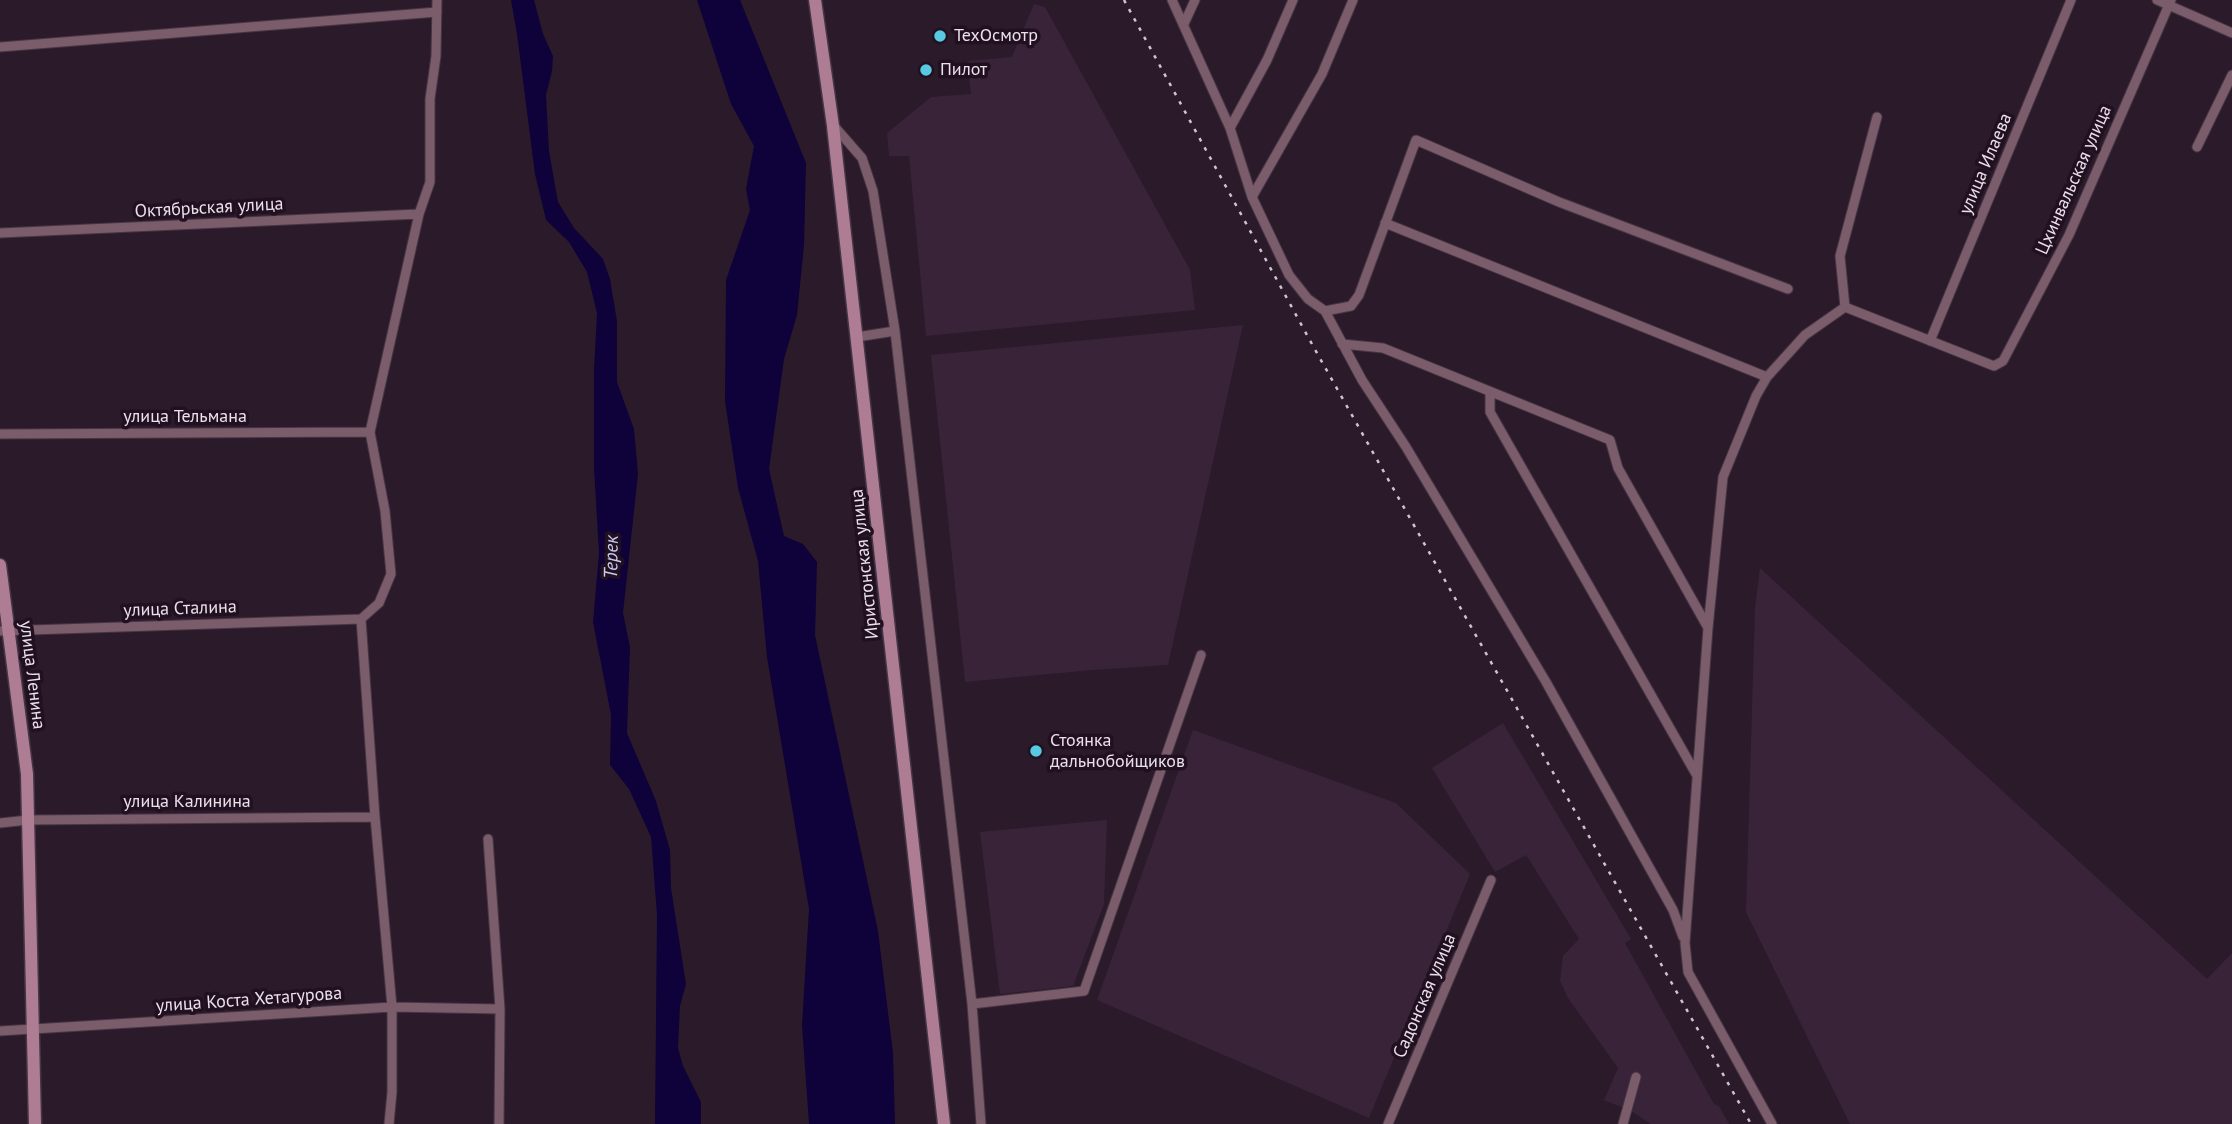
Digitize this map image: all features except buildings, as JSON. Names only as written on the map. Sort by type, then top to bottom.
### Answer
[{"type":"main road","name":"Иристонская улица","points":[[815,0],[833,126],[944,1124]]},
{"type":"main road","name":"улица Ленина","points":[[0,565],[5,630],[27,774],[35,1124]]},
{"type":"street","points":[[389,1124],[392,1092],[392,1007],[361,619],[379,603],[391,574],[385,510],[370,432],[419,214],[430,182],[430,99],[436,55],[437,0]]},
{"type":"street","points":[[1172,0],[1230,128],[1252,197],[1290,275],[1308,299],[1325,311],[1362,380],[1406,447],[1546,682],[1673,910],[1685,943]]},
{"type":"street","points":[[1184,24],[1195,0]]},
{"type":"street","points":[[1230,128],[1267,60],[1293,0]]},
{"type":"street","points":[[1252,197],[1322,74],[1353,0]]},
{"type":"street","name":"улица Илаева","points":[[1930,341],[2071,0]]},
{"type":"street","points":[[2157,0],[2232,33]]},
{"type":"street","name":"Цхинвальская улица","points":[[1930,341],[1994,366],[2003,361],[2069,235],[2169,3]]},
{"type":"street","points":[[0,47],[437,12]]},
{"type":"street","points":[[2197,147],[2232,75]]},
{"type":"street","points":[[1845,307],[1840,256],[1877,117]]},
{"type":"street","points":[[833,126],[862,158],[873,191],[895,331],[972,1004],[981,1124]]},
{"type":"street","points":[[1325,311],[1351,306],[1359,295],[1416,139],[1559,202],[1788,289]]},
{"type":"street","name":"Октябрьская улица","points":[[0,233],[419,214]]},
{"type":"street","points":[[1385,223],[1767,377]]},
{"type":"street","points":[[1845,307],[1930,341]]},
{"type":"street","points":[[1772,1124],[1688,972],[1685,943],[1708,628],[1723,477],[1756,396],[1767,377],[1805,335],[1845,307]]},
{"type":"street","points":[[857,337],[895,331]]},
{"type":"street","points":[[1342,344],[1383,348],[1610,440],[1618,468],[1708,628]]},
{"type":"street","points":[[1490,393],[1490,412],[1697,775]]},
{"type":"street","name":"улица Тельмана","points":[[0,434],[370,432]]},
{"type":"street","name":"улица Сталина","points":[[5,630],[361,619]]},
{"type":"street","points":[[972,1004],[1084,991],[1201,655]]},
{"type":"street","name":"улица Калинина","points":[[0,822],[375,817]]},
{"type":"street","points":[[488,839],[500,1009],[499,1124]]},
{"type":"street","name":"Садонская улица","points":[[1388,1124],[1491,880]]},
{"type":"street","name":"улица Коста Хетагурова","points":[[0,1031],[392,1007],[500,1009]]},
{"type":"street","points":[[1625,1123],[1636,1077]]},
{"type":"shaded area","points":[[1034,4],[1045,7],[1190,270],[1195,310],[926,336],[909,156],[889,156],[887,133],[931,97],[971,94],[967,61],[1012,57]]},
{"type":"shaded area","points":[[1243,325],[1168,665],[965,682],[931,355]]},
{"type":"shaded area","points":[[1760,568],[2207,979],[2232,953],[2232,1124],[1850,1124],[1746,912],[1755,608]]},
{"type":"shaded area","points":[[1503,723],[1631,939],[1625,943],[1714,1104],[1719,1106],[1729,1124],[1651,1124],[1631,1111],[1604,1100],[1618,1068],[1568,998],[1560,981],[1563,956],[1579,939],[1526,855],[1495,872],[1432,768]]},
{"type":"shaded area","points":[[1193,730],[1396,803],[1470,874],[1369,1118],[1097,1000]]},
{"type":"shaded area","points":[[1107,820],[1104,904],[1073,986],[1000,994],[980,832]]},
{"type":"water","name":"Терек","points":[[511,0],[534,0],[543,34],[553,56],[546,95],[549,151],[558,202],[574,228],[603,259],[610,279],[617,321],[617,382],[634,429],[638,474],[623,613],[630,647],[627,733],[656,801],[670,850],[671,888],[686,984],[680,1006],[678,1048],[683,1066],[701,1102],[701,1124],[655,1124],[657,915],[651,837],[629,789],[610,765],[611,715],[593,622],[599,553],[594,468],[597,313],[587,272],[569,242],[546,220],[535,174]]},
{"type":"water","points":[[697,0],[740,0],[806,163],[804,245],[797,315],[784,359],[769,469],[784,536],[803,544],[817,562],[815,635],[878,931],[893,1053],[895,1124],[809,1124],[802,1025],[809,909],[767,657],[758,561],[738,488],[725,401],[726,280],[750,210],[746,189],[754,146],[731,104]]},
{"type":"railway","points":[[1124,0],[1313,346],[1751,1124]]},
{"type":"place","name":"ТехОсмотр","points":[[940,36]]},
{"type":"place","name":"Пилот","points":[[926,70]]},
{"type":"place","name":"Стоянка дальнобойщиков","points":[[1036,751]]}]
